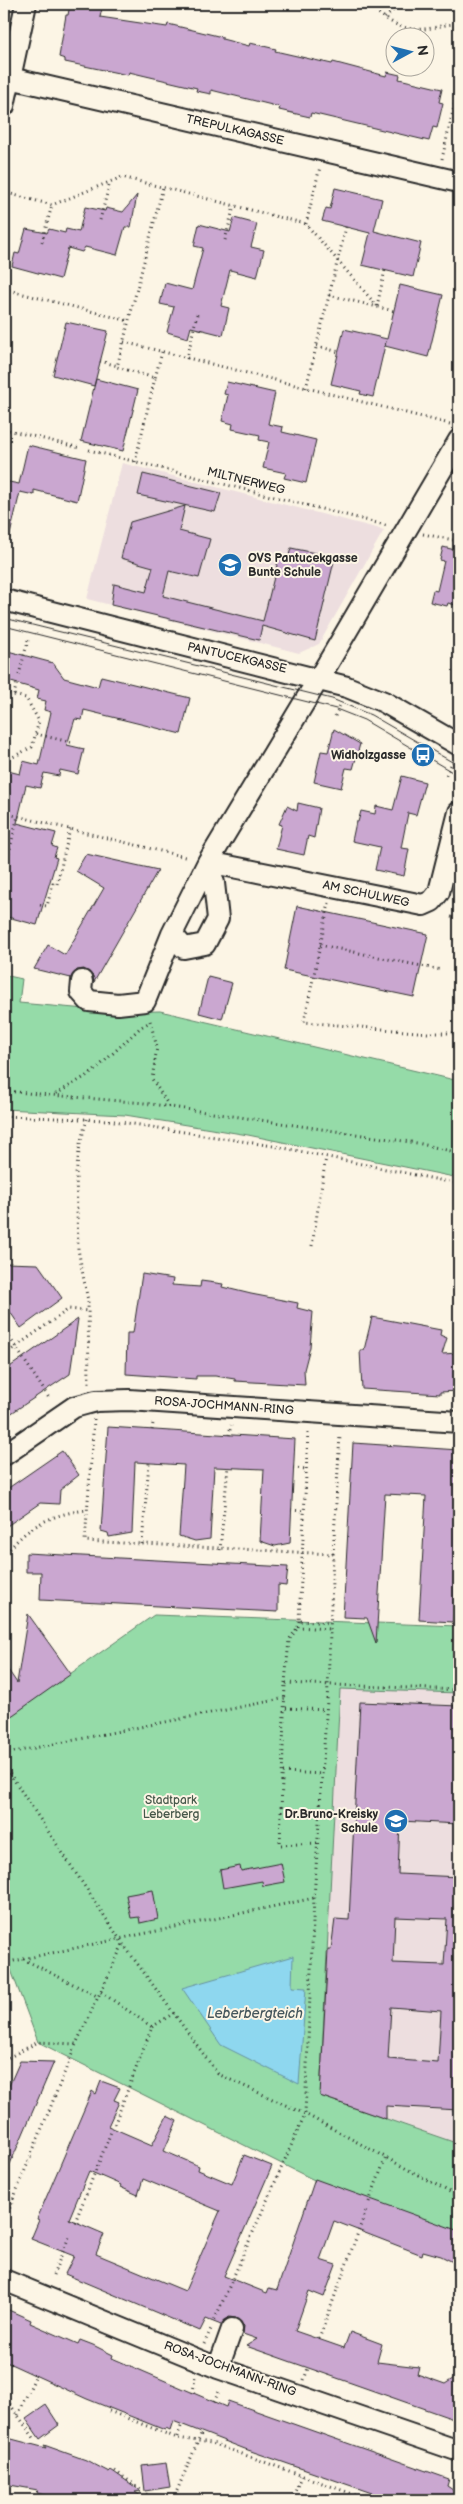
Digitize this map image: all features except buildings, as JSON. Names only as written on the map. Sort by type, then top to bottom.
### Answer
[{"type":"street","points":[[4,106],[26,4]]},
{"type":"street","name":"TREPULKAGASSE","points":[[10,78],[459,182]]},
{"type":"street","points":[[82,981],[81,992],[89,1001],[118,1004],[145,1001],[172,934],[208,862],[320,678],[455,432]]},
{"type":"street","name":"PANTUCEKGASSE","points":[[4,600],[320,678],[370,694],[457,751]]},
{"type":"street","name":"AM SCHULWEG","points":[[208,862],[417,905],[432,901],[441,886],[459,812]]},
{"type":"street","points":[[172,934],[184,948],[205,944],[218,919],[214,883],[208,862]]},
{"type":"street","name":"ROSA-JOCHMANN-RING","points":[[4,1455],[74,1407],[92,1397],[459,1422]]},
{"type":"street","name":"ROSA-JOCHMANN-RING","points":[[4,2280],[218,2368],[459,2451]]},
{"type":"street","points":[[218,2368],[232,2329]]},
{"type":"path","points":[[367,4],[386,18],[409,30],[459,25]]},
{"type":"path","points":[[386,18],[400,4]]},
{"type":"path","points":[[442,160],[459,85]]},
{"type":"path","points":[[306,224],[324,151]]},
{"type":"path","points":[[7,194],[52,205],[122,177],[306,224],[377,306]]},
{"type":"path","points":[[100,220],[111,181]]},
{"type":"path","points":[[118,366],[163,187]]},
{"type":"path","points":[[42,242],[52,205]]},
{"type":"path","points":[[225,240],[234,206]]},
{"type":"path","points":[[306,388],[346,227]]},
{"type":"path","points":[[377,306],[385,270]]},
{"type":"path","points":[[4,289],[129,321]]},
{"type":"path","points":[[329,295],[394,311]]},
{"type":"path","points":[[187,359],[197,314]]},
{"type":"path","points":[[124,342],[306,388],[455,432]]},
{"type":"path","points":[[317,346],[339,352]]},
{"type":"path","points":[[135,462],[154,378],[162,352]]},
{"type":"path","points":[[100,361],[154,378]]},
{"type":"path","points":[[4,429],[80,448]]},
{"type":"path","name":"MILTNERWEG","points":[[89,450],[391,526]]},
{"type":"path","points":[[418,533],[459,541]]},
{"type":"path","points":[[19,675],[28,640]]},
{"type":"path","points":[[14,695],[17,682]]},
{"type":"path","points":[[4,693],[26,698],[39,720],[32,747],[11,758],[4,757]]},
{"type":"path","points":[[36,734],[74,743]]},
{"type":"path","points":[[446,775],[457,751]]},
{"type":"path","points":[[4,813],[185,857]]},
{"type":"path","points":[[4,873],[18,816]]},
{"type":"path","points":[[40,905],[47,906],[53,883],[57,884],[70,829]]},
{"type":"path","points":[[332,887],[304,1022],[459,1034]]},
{"type":"path","points":[[451,917],[459,919]]},
{"type":"path","points":[[320,945],[441,970]]},
{"type":"path","points":[[145,1001],[157,1047],[152,1079],[169,1106]]},
{"type":"path","points":[[56,1094],[93,1072],[150,1022]]},
{"type":"path","points":[[4,1091],[56,1094],[169,1106],[417,1143],[459,1153]]},
{"type":"path","points":[[4,1116],[108,1120],[279,1147],[459,1184]]},
{"type":"path","points":[[87,1119],[80,1144],[76,1174],[78,1250],[88,1311],[92,1397],[86,1541],[220,1550],[332,1554]]},
{"type":"path","points":[[312,1246],[326,1157]]},
{"type":"path","points":[[4,1355],[69,1309],[88,1311]]},
{"type":"path","points":[[4,1329],[49,1398]]},
{"type":"path","points":[[152,1430],[153,1422]]},
{"type":"path","points":[[308,1434],[299,1621],[298,1627],[289,1640],[285,1683],[286,1708],[280,1845],[317,1843]]},
{"type":"path","points":[[197,2360],[305,2114],[314,1898],[328,1685],[332,1554],[340,1435]]},
{"type":"path","points":[[142,1545],[149,1463]]},
{"type":"path","points":[[220,1550],[228,1467]]},
{"type":"path","points":[[293,1468],[307,1469]]},
{"type":"path","points":[[4,1557],[18,1540],[51,1516],[65,1512],[88,1510]]},
{"type":"path","points":[[291,1510],[304,1511]]},
{"type":"path","points":[[299,1621],[330,1623]]},
{"type":"path","points":[[298,1627],[330,1629]]},
{"type":"path","points":[[285,1683],[459,1690]]},
{"type":"path","points":[[4,1754],[286,1698]]},
{"type":"path","points":[[286,1708],[326,1710]]},
{"type":"path","points":[[4,1765],[122,1938],[123,1944],[218,2074],[305,2114],[459,2197]]},
{"type":"path","points":[[283,1772],[322,1774]]},
{"type":"path","points":[[4,1963],[314,1898]]},
{"type":"path","points":[[4,2222],[76,2044],[123,1944]]},
{"type":"path","points":[[23,1959],[99,1997]]},
{"type":"path","points":[[101,1992],[152,2027]]},
{"type":"path","points":[[75,2222],[152,2027],[174,2013]]},
{"type":"path","points":[[4,2060],[38,2042],[76,2044]]},
{"type":"path","points":[[370,2202],[386,2157]]},
{"type":"path","points":[[319,2340],[367,2208]]},
{"type":"path","points":[[53,2276],[69,2237]]},
{"type":"path","points":[[18,2416],[35,2377]]},
{"type":"path","points":[[214,2402],[220,2389]]},
{"type":"path","points":[[4,2396],[34,2438]]},
{"type":"path","points":[[109,2411],[177,2438],[212,2443],[370,2500]]},
{"type":"path","points":[[177,2438],[182,2424]]},
{"type":"path","points":[[173,2500],[202,2432]]},
{"type":"path","points":[[115,2471],[142,2490]]},
{"type":"path","points":[[292,2500],[301,2476]]},
{"type":"path","points":[[146,2494],[156,2500]]},
{"type":"path","points":[[4,2496],[14,2500]]},
{"type":"shaded area","name":"OVS Pantucekgasse Bunte Schule","points":[[122,463],[384,530],[319,644],[299,653],[87,599]]},
{"type":"shaded area","name":"Dr.Bruno-Kreisky Schule","points":[[340,1689],[459,1693],[459,2144],[320,2096]]},
{"type":"green space","points":[[4,975],[22,979],[19,1003],[119,1012],[160,1011],[459,1081],[459,1178],[248,1135],[125,1115],[4,1109]]},
{"type":"green space","name":"Stadtpark Leberberg","points":[[154,1615],[459,1626],[459,1693],[340,1689],[320,2096],[459,2144],[459,2238],[385,2212],[310,2178],[38,2042],[8,1962],[9,1836],[4,1828],[4,1708],[10,1716]]},
{"type":"water","name":"Leberbergteich","points":[[293,1956],[292,1987],[306,1988],[299,2084],[221,2045],[182,1988]]},
{"type":"tram line","points":[[4,618],[332,699],[371,715],[459,766]]},
{"type":"tram line","points":[[4,626],[336,709],[364,720],[459,776]]},
{"type":"place","name":"OVS Pantucekgasse Bunte Schule","points":[[230,565]]},
{"type":"place","name":"Widholzgasse","points":[[423,755]]},
{"type":"place","name":"Dr.Bruno-Kreisky Schule","points":[[396,1821]]}]
